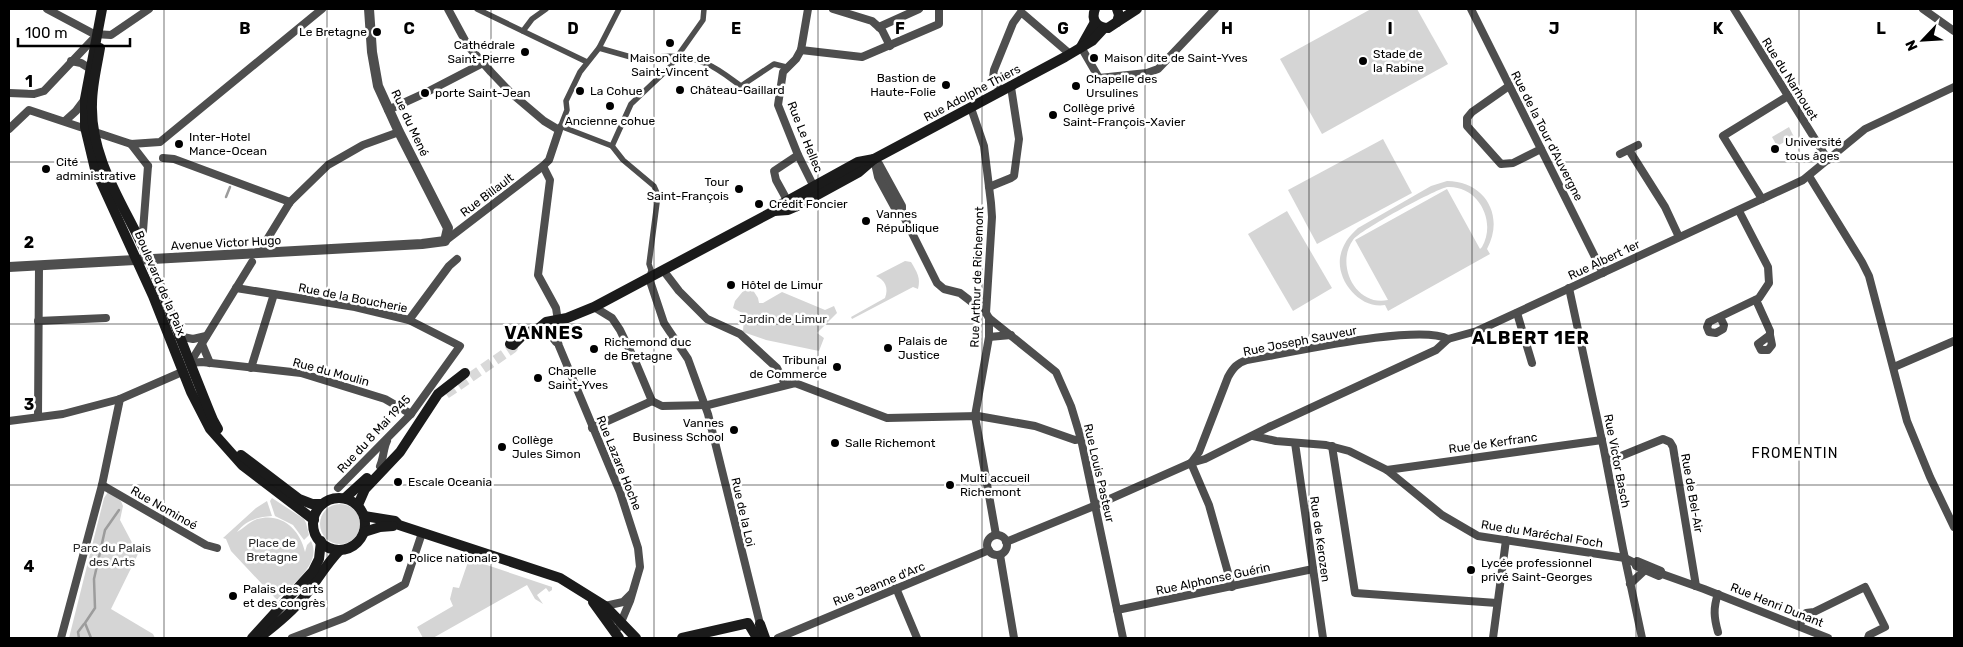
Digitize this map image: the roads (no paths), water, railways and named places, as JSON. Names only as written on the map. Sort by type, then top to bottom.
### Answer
[{"type":"main road","name":"Boulevard de la Paix","points":[[102,9],[90,129],[104,166],[149,260],[213,420],[234,448],[247,460],[299,500],[312,504],[322,504]]},
{"type":"main road","name":"Boulevard de la Paix","points":[[108,9],[90,68],[85,99],[95,169],[138,261],[182,372],[201,413],[218,439],[242,465],[314,520]]},
{"type":"main road","points":[[1095,9],[1093,15],[1095,22],[1104,28]]},
{"type":"main road","points":[[1117,9],[1119,15],[1117,22]]},
{"type":"main road","name":"Rue Adolphe Thiers","points":[[774,211],[788,210],[858,162],[874,159],[1011,87],[1070,54],[1092,40],[1104,28],[1111,27],[1136,9]]},
{"type":"main road","points":[[1081,47],[1095,22]]},
{"type":"main road","name":"Rue Adolphe Thiers","points":[[558,321],[616,296],[774,211],[787,200],[815,190]]},
{"type":"main road","points":[[511,345],[524,334],[546,322],[558,321]]},
{"type":"main road","points":[[358,505],[365,489],[400,452],[444,388],[465,373]]},
{"type":"main road","points":[[345,498],[403,446]]},
{"type":"main road","points":[[258,638],[298,604],[330,560],[340,550],[354,545],[364,532],[364,516],[358,505],[345,498],[335,498],[322,504],[316,512],[314,520],[315,532],[320,541],[330,548],[340,550]]},
{"type":"main road","points":[[364,516],[395,522],[399,526]]},
{"type":"main road","points":[[364,532],[380,527],[399,526],[560,578],[605,606],[636,638]]},
{"type":"main road","points":[[252,638],[313,571],[319,559],[320,541]]},
{"type":"main road","points":[[591,599],[618,636]]},
{"type":"main road","points":[[682,638],[748,623],[757,638]]},
{"type":"main road","points":[[760,624],[765,638]]},
{"type":"street","points":[[47,9],[100,35],[111,35],[149,9]]},
{"type":"street","points":[[9,129],[29,110],[131,144],[160,142],[322,9]]},
{"type":"street","name":"Rue du Mené","points":[[369,9],[372,52],[378,86],[388,110],[448,228],[444,241]]},
{"type":"street","points":[[448,9],[468,46],[511,93],[544,121],[612,146],[623,160],[654,186],[658,195],[649,264],[651,270],[649,278]]},
{"type":"street","points":[[478,9],[589,60]]},
{"type":"street","points":[[524,31],[532,19],[546,9]]},
{"type":"street","points":[[543,166],[548,160],[567,110],[566,101],[580,72],[599,48],[619,9]]},
{"type":"street","points":[[612,146],[631,104],[670,67],[703,20],[704,9]]},
{"type":"street","points":[[833,9],[872,21],[879,27],[890,46]]},
{"type":"street","points":[[879,27],[919,9]]},
{"type":"street","points":[[801,50],[862,57],[939,24],[939,9]]},
{"type":"street","points":[[1081,47],[1099,78],[1147,73],[1158,69],[1215,9]]},
{"type":"street","name":"Rue de la Tour d'Auvergne","points":[[1471,9],[1603,272]]},
{"type":"street","name":"Rue du Narhouet","points":[[1734,9],[1828,160]]},
{"type":"street","points":[[1923,9],[1954,30]]},
{"type":"street","points":[[599,48],[645,61],[654,57],[684,57],[708,64],[741,86],[774,64],[786,68],[796,59],[801,50],[807,11]]},
{"type":"street","points":[[1001,92],[993,78],[994,70],[1013,23],[1021,12],[1070,54]]},
{"type":"street","points":[[9,93],[40,93],[44,91],[71,61],[100,35]]},
{"type":"street","points":[[71,61],[81,63],[90,68]]},
{"type":"street","points":[[388,110],[483,63]]},
{"type":"street","name":"Rue Le Hellec","points":[[786,68],[782,75],[778,105],[798,155],[815,190]]},
{"type":"street","points":[[1509,86],[1469,114],[1466,122],[1469,129],[1502,164],[1513,163],[1541,149]]},
{"type":"street","points":[[988,187],[1014,176],[1019,139],[1011,87]]},
{"type":"street","points":[[1952,88],[1954,96]]},
{"type":"street","name":"Rue Albert 1er","points":[[1191,463],[1199,462],[1269,427],[1436,350],[1448,339],[1467,335],[1739,211],[1809,176],[1865,129],[1952,88]]},
{"type":"street","points":[[1762,199],[1723,136],[1788,96]]},
{"type":"street","points":[[65,121],[85,99]]},
{"type":"street","name":"Rue Arthur de Richemont","points":[[971,108],[984,146],[992,217],[988,315],[989,337],[975,416],[996,536]]},
{"type":"street","points":[[263,246],[290,202],[328,166],[363,146],[399,132]]},
{"type":"street","points":[[160,142],[163,158]]},
{"type":"street","points":[[131,144],[148,166],[143,230],[139,239]]},
{"type":"street","points":[[1620,154],[1638,145]]},
{"type":"street","points":[[1630,150],[1665,207],[1679,237]]},
{"type":"street","points":[[787,200],[774,171],[798,155]]},
{"type":"street","points":[[148,166],[163,158],[174,159],[290,202]]},
{"type":"street","name":"Rue Louis Pasteur","points":[[874,159],[879,164],[902,206],[902,213],[937,283],[947,290],[960,293],[1056,372],[1071,406],[1081,439],[1123,638]]},
{"type":"street","name":"Rue Billault","points":[[444,241],[543,166]]},
{"type":"street","name":"Rue Lazare Hoche","points":[[543,166],[550,180],[538,275],[556,308],[558,346],[620,492],[640,556],[640,567],[618,636]]},
{"type":"street","points":[[1809,176],[1867,271],[1907,421],[1930,477],[1954,527]]},
{"type":"street","points":[[1720,317],[1756,300],[1764,293],[1768,285],[1769,272],[1739,211]]},
{"type":"street","name":"Avenue Victor Hugo","points":[[9,267],[138,261],[422,244],[444,241]]},
{"type":"street","points":[[409,320],[449,266],[458,259]]},
{"type":"street","points":[[190,363],[252,262]]},
{"type":"street","points":[[38,417],[39,266]]},
{"type":"street","points":[[663,270],[679,291],[707,319],[740,334],[776,368],[785,384]]},
{"type":"street","name":"Rue de la Loi","points":[[649,278],[664,323],[688,359],[708,414],[760,624]]},
{"type":"street","name":"Rue de la Boucherie","points":[[236,288],[355,307],[409,320],[460,346]]},
{"type":"street","name":"Rue Victor Basch","points":[[1569,288],[1606,458],[1642,638]]},
{"type":"street","points":[[251,368],[274,294]]},
{"type":"street","points":[[1756,300],[1769,328],[1770,335]]},
{"type":"street","points":[[594,307],[612,318],[636,362],[652,401],[662,406],[704,406],[795,383],[887,418],[975,416],[1035,426],[1074,440],[1081,439]]},
{"type":"street","points":[[1517,313],[1532,364]]},
{"type":"street","points":[[38,320],[106,318]]},
{"type":"street","name":"Rue Lazare Hoche","points":[[538,328],[549,334],[558,346]]},
{"type":"street","name":"Rue Joseph Sauveur","points":[[1191,463],[1204,439],[1234,366],[1247,360],[1352,341],[1410,334],[1436,334],[1448,339]]},
{"type":"street","points":[[989,337],[1011,335]]},
{"type":"street","points":[[178,336],[194,339],[206,336]]},
{"type":"street","points":[[1894,367],[1954,341]]},
{"type":"street","points":[[202,344],[210,363]]},
{"type":"street","name":"Rue du 8 Mai 1945","points":[[338,488],[411,414],[460,346]]},
{"type":"street","name":"Rue du Moulin","points":[[190,363],[210,363],[301,373],[385,399],[411,414]]},
{"type":"street","points":[[9,420],[63,414],[120,400],[182,372]]},
{"type":"street","points":[[61,638],[102,485],[120,400]]},
{"type":"street","points":[[592,428],[652,401]]},
{"type":"street","name":"Rue du Maréchal Foch","points":[[1253,436],[1272,441],[1332,446],[1349,451],[1387,470],[1457,525],[1478,536],[1625,558]]},
{"type":"street","points":[[380,466],[384,456],[385,445],[390,437]]},
{"type":"street","points":[[1204,439],[1207,449],[1218,452]]},
{"type":"street","name":"Rue de Bel-Air","points":[[1606,458],[1621,456],[1663,439],[1670,442],[1673,447],[1696,586]]},
{"type":"street","name":"Rue de Kerfranc","points":[[1387,470],[1602,440]]},
{"type":"street","name":"Rue de Kerozen","points":[[1295,443],[1323,638]]},
{"type":"street","points":[[1332,446],[1355,593],[1497,604]]},
{"type":"street","points":[[1006,542],[1191,463],[1209,505],[1232,587]]},
{"type":"street","name":"Rue Nominoé","points":[[102,485],[206,545],[217,548]]},
{"type":"street","points":[[292,638],[344,618],[405,584],[422,533]]},
{"type":"street","points":[[996,536],[1004,538],[1006,542],[1007,548],[1000,555],[993,554],[989,550],[989,541],[996,536]]},
{"type":"street","points":[[1493,638],[1506,540]]},
{"type":"street","name":"Rue Jeanne d'Arc","points":[[778,638],[989,550]]},
{"type":"street","points":[[1000,555],[1014,638]]},
{"type":"street","name":"Rue Henri Dunant","points":[[1625,558],[1644,570],[1659,576],[1662,574]]},
{"type":"street","name":"Rue Henri Dunant","points":[[1635,563],[1637,561],[1660,571],[1662,574],[1828,638]]},
{"type":"street","name":"Rue Alphonse Guérin","points":[[1118,610],[1232,587],[1313,568]]},
{"type":"street","points":[[1630,584],[1644,570]]},
{"type":"street","points":[[1799,626],[1806,613],[1814,612],[1865,587],[1885,627],[1869,635],[1868,638]]},
{"type":"street","points":[[896,588],[917,638]]},
{"type":"street","points":[[605,606],[623,602],[632,592]]},
{"type":"street","name":"Rue Henri Dunant","points":[[1718,594],[1714,606],[1714,617],[1718,632]]},
{"type":"waterway","points":[[226,197],[230,187]]},
{"type":"waterway","points":[[91,638],[85,623],[95,608],[94,579],[105,530],[119,510]]},
{"type":"waterway","points":[[79,638],[78,632],[84,624]]},
{"type":"tunnel","points":[[446,394],[513,348],[513,345]]},
{"type":"place","name":"Le Bretagne","points":[[377,32]]},
{"type":"place","name":"Maison dite de Saint-Vincent","points":[[670,43]]},
{"type":"place","name":"Cathédrale Saint-Pierre","points":[[525,52]]},
{"type":"place","name":"Maison dite de Saint-Yves","points":[[1094,58]]},
{"type":"place","name":"Stade de la Rabine","points":[[1363,61]]},
{"type":"place","name":"Bastion de Haute-Folie","points":[[946,85]]},
{"type":"place","name":"Chapelle des Ursulines","points":[[1076,86]]},
{"type":"place","name":"Château-Gaillard","points":[[680,90]]},
{"type":"place","name":"La Cohue","points":[[580,91]]},
{"type":"place","name":"porte Saint-Jean","points":[[425,93]]},
{"type":"place","name":"Ancienne cohue","points":[[610,106]]},
{"type":"place","name":"Collège privé Saint-François-Xavier","points":[[1053,115]]},
{"type":"place","name":"Inter-Hotel Mance-Ocean","points":[[179,144]]},
{"type":"place","name":"Université tous âges","points":[[1775,149]]},
{"type":"place","name":"Cité administrative","points":[[46,169]]},
{"type":"place","name":"Tour Saint-François","points":[[739,189]]},
{"type":"place","name":"Crédit Foncier","points":[[759,204]]},
{"type":"place","name":"Vannes République","points":[[866,221]]},
{"type":"place","name":"Hôtel de Limur","points":[[731,285]]},
{"type":"place","name":"Palais de Justice","points":[[888,348]]},
{"type":"place","name":"Richemond duc de Bretagne","points":[[594,349]]},
{"type":"place","name":"Tribunal de Commerce","points":[[837,367]]},
{"type":"place","name":"Chapelle Saint-Yves","points":[[538,378]]},
{"type":"place","name":"Vannes Business School","points":[[734,430]]},
{"type":"place","name":"Salle Richemont","points":[[835,443]]},
{"type":"place","name":"Collège Jules Simon","points":[[502,447]]},
{"type":"place","name":"Escale Oceania","points":[[398,482]]},
{"type":"place","name":"Multi accueil Richemont","points":[[950,485]]},
{"type":"place","name":"Police nationale","points":[[399,558]]},
{"type":"place","name":"Lycée professionnel privé Saint-Georges","points":[[1471,570]]},
{"type":"place","name":"Palais des arts et des congrès","points":[[233,596]]},
{"type":"district","name":"VANNES","points":[[544,333]]},
{"type":"district","name":"ALBERT 1ER","points":[[1531,338]]},
{"type":"district","name":"FROMENTIN","points":[[1795,453]]},
{"type":"park label","name":"Jardin de Limur","points":[[783,319]]},
{"type":"park label","name":"Place de Bretagne","points":[[272,550]]},
{"type":"park label","name":"Parc du Palais des Arts","points":[[112,555]]}]
